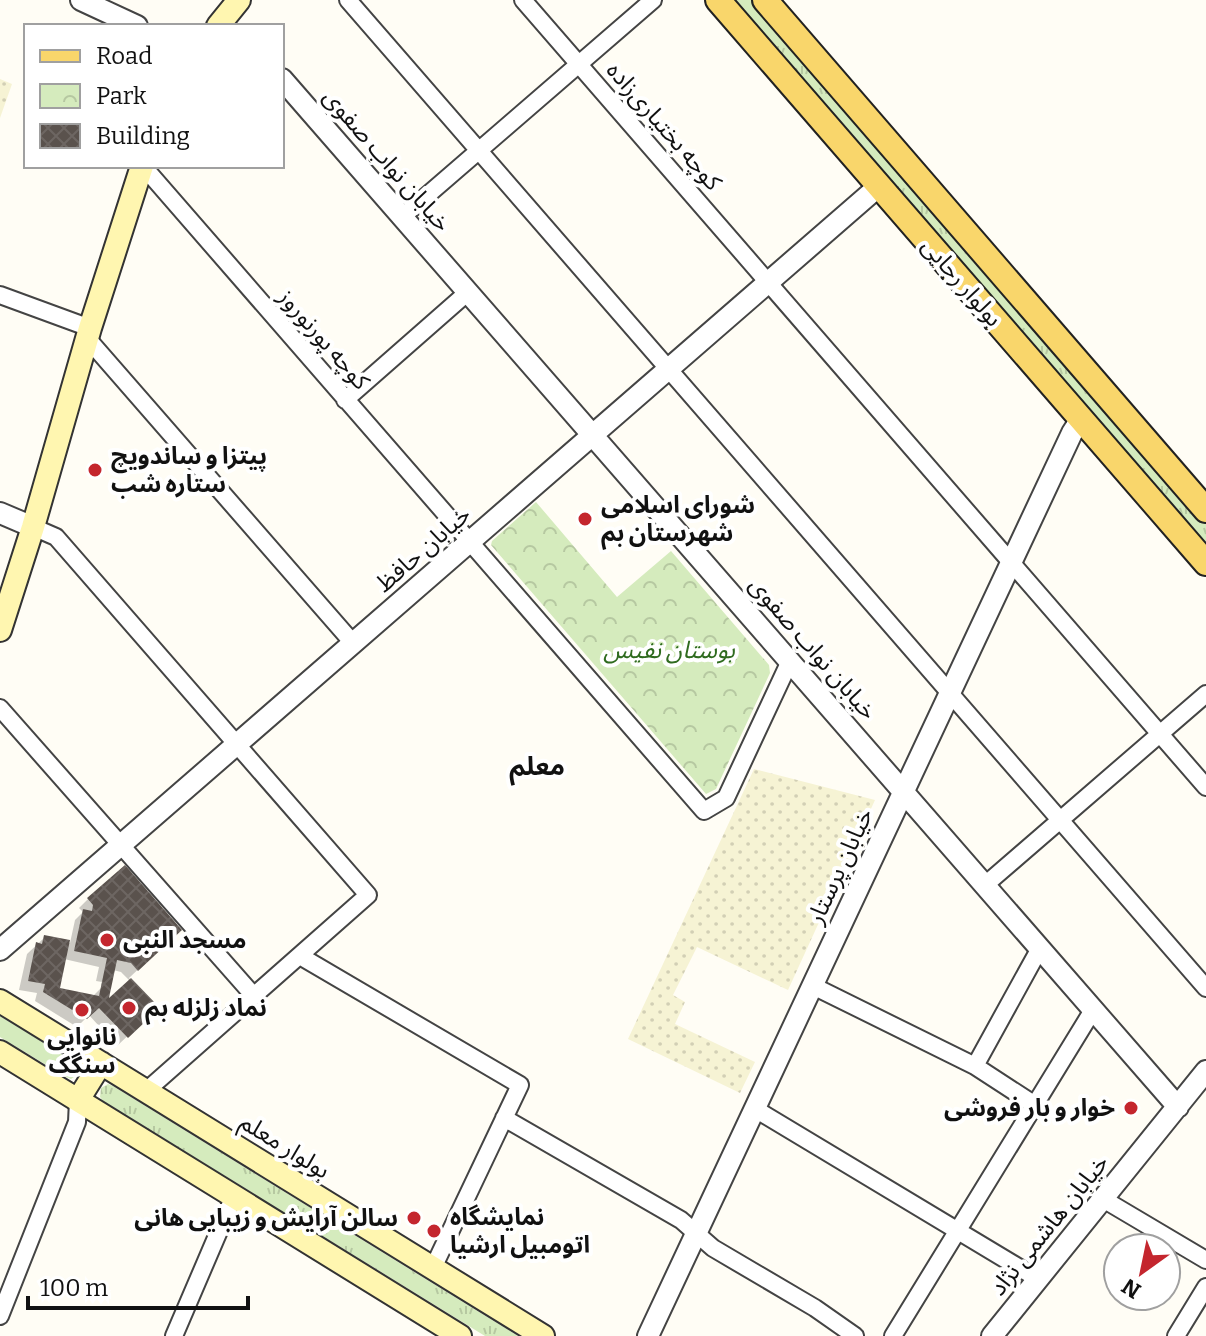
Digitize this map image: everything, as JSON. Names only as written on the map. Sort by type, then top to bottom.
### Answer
[{"type":"main road","name":"بولوار رجایی","points":[[718,0],[1206,563]]},
{"type":"main road","name":"بولوار رجایی","points":[[765,0],[1206,510]]},
{"type":"main road","points":[[0,630],[88,333],[142,168]]},
{"type":"main road","points":[[982,305],[1008,282]]},
{"type":"main road","name":"بولوار معلم","points":[[0,1001],[543,1336]]},
{"type":"main road","points":[[0,1052],[460,1336]]},
{"type":"main road","points":[[78,1100],[101,1063]]},
{"type":"street","points":[[81,0],[133,24]]},
{"type":"street","points":[[348,0],[1206,988]]},
{"type":"street","name":"کوچه بختیاری‌زاده","points":[[523,0],[1206,787]]},
{"type":"street","points":[[402,217],[653,0]]},
{"type":"street","name":"خیابان نواب صفوی","points":[[284,81],[1178,1107]]},
{"type":"street","name":"کوچه پورنوروز","points":[[145,168],[704,811],[726,798],[790,661]]},
{"type":"street","name":"خیابان حافظ","points":[[0,950],[879,186]]},
{"type":"street","points":[[345,400],[468,292]]},
{"type":"street","points":[[0,295],[88,333],[225,497],[353,643]]},
{"type":"street","name":"خیابان پرستار","points":[[648,1336],[1081,419]]},
{"type":"street","points":[[0,513],[56,537],[368,895],[146,1091]]},
{"type":"street","points":[[985,885],[1206,694]]},
{"type":"street","points":[[0,708],[254,996]]},
{"type":"street","points":[[975,1066],[1040,948]]},
{"type":"street","points":[[300,956],[520,1085],[433,1268]]},
{"type":"street","points":[[813,986],[975,1066],[1035,1105]]},
{"type":"street","points":[[893,1336],[1093,1010]]},
{"type":"street","name":"خیابان هاشمی نژاد","points":[[1001,1333],[1038,1279],[1206,1071]]},
{"type":"street","points":[[0,1316],[77,1122],[78,1100]]},
{"type":"street","points":[[755,1109],[1038,1279]]},
{"type":"street","points":[[504,1118],[681,1220],[713,1248],[815,1308],[855,1336]]},
{"type":"street","points":[[174,1336],[234,1196]]},
{"type":"street","points":[[1103,1199],[1206,1260]]},
{"type":"street","points":[[1176,1336],[1206,1287]]},
{"type":"shaded area","points":[[0,79],[12,84],[0,118]]},
{"type":"shaded area","points":[[754,769],[875,800],[788,990],[697,947],[673,995],[685,1002],[675,1024],[755,1062],[740,1093],[628,1039]]},
{"type":"green space","points":[[730,0],[753,0],[1206,523],[1206,550]]},
{"type":"green space","name":"بوستان نفیس","points":[[536,502],[617,597],[671,551],[769,665],[770,673],[716,789],[706,794],[491,545]]},
{"type":"green space","points":[[0,1016],[75,1062],[78,1074],[71,1079],[66,1077],[0,1037]]},
{"type":"green space","points":[[108,1084],[518,1336],[485,1336],[103,1101],[101,1088]]},
{"type":"building","name":"مسجد النبی","points":[[125,865],[182,930],[138,971],[131,963],[117,960],[109,998],[131,978],[160,1008],[128,1038],[99,1008],[87,1019],[43,992],[45,984],[28,981],[36,942],[42,944],[44,935],[70,940],[60,988],[99,996],[107,958],[74,951],[83,909],[92,911],[93,905],[87,898]]},
{"type":"place","name":"پیتزا و ساندویچ ستاره شب","points":[[95,470]]},
{"type":"place","name":"شورای اسلامی شهرستان بم","points":[[585,519]]},
{"type":"place","name":"مسجد النبی","points":[[107,940]]},
{"type":"place","name":"نماد زلزله بم","points":[[129,1008]]},
{"type":"place","name":"نانوایی سنگک","points":[[82,1010]]},
{"type":"place","name":"خوار و بار فروشی","points":[[1131,1108]]},
{"type":"place","name":"سالن آرایش و زیبایی هانی","points":[[414,1218]]},
{"type":"place","name":"نمایشگاه اتومبیل ارشیا","points":[[434,1231]]},
{"type":"district","name":"معلم","points":[[537,766]]}]
